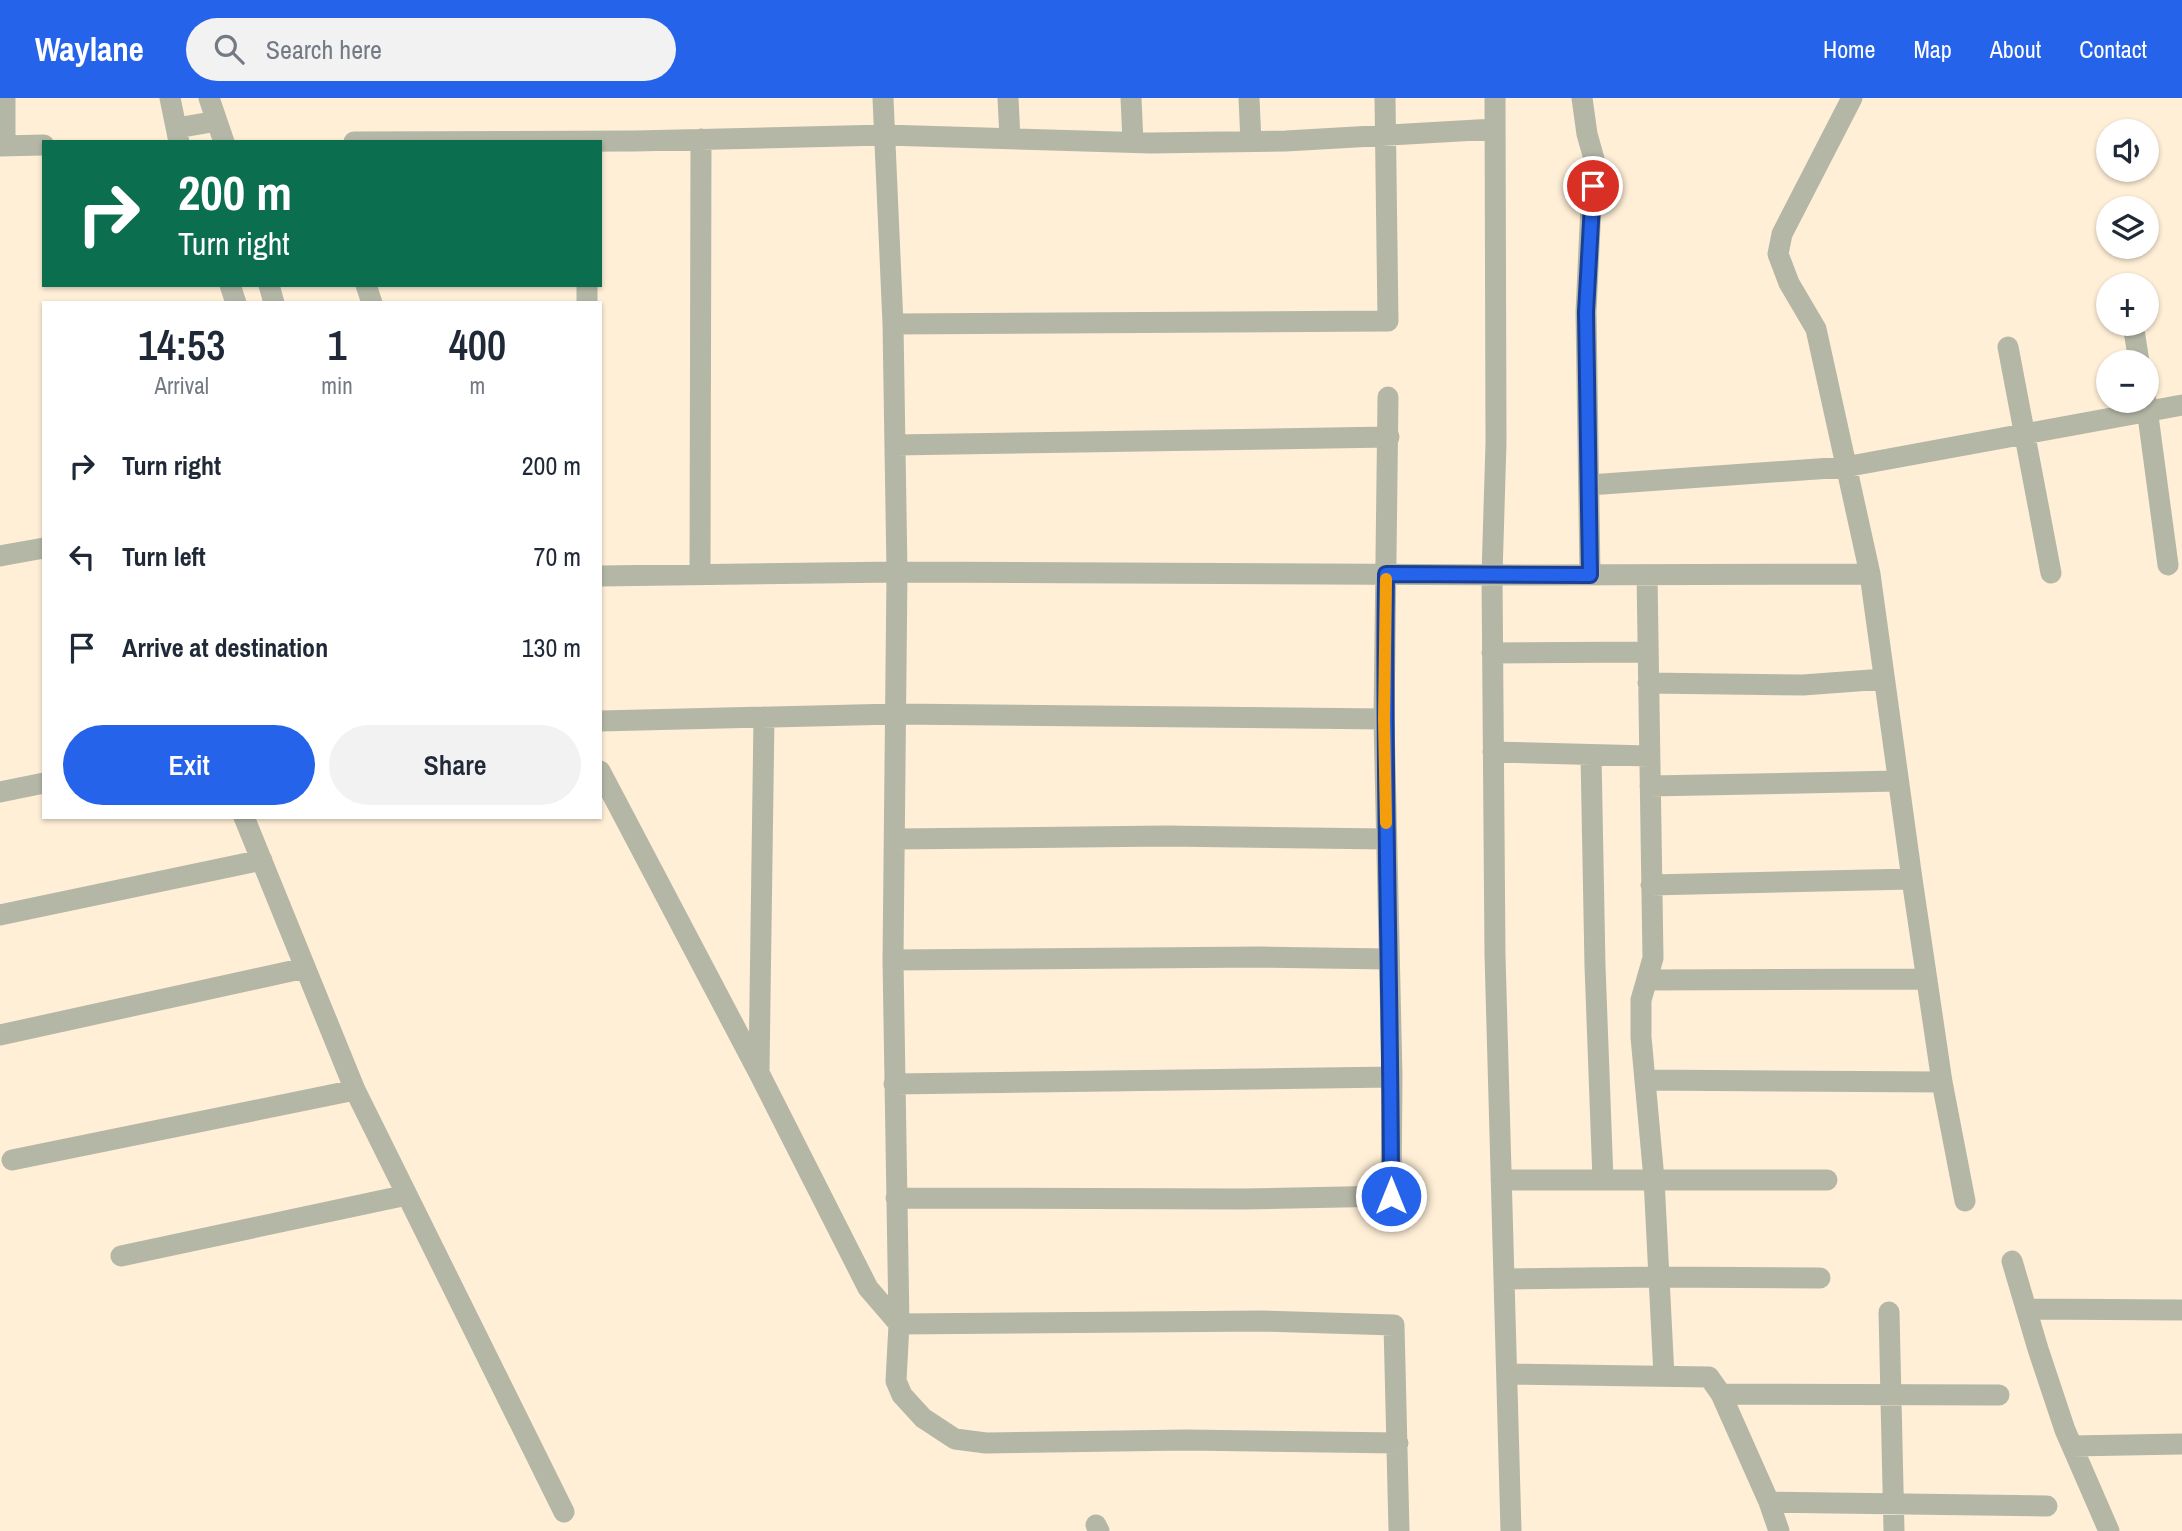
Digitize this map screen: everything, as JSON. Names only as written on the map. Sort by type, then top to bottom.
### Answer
[{"type":"street","points":[[5,98],[3,146],[42,145]]},
{"type":"street","points":[[170,98],[178,135],[217,121]]},
{"type":"street","points":[[209,98],[223,140]]},
{"type":"street","points":[[884,98],[893,324],[897,572],[893,960],[899,1324],[896,1381],[902,1395],[923,1418],[955,1439],[986,1443],[1187,1440],[1398,1443]]},
{"type":"street","points":[[1008,98],[1010,139]]},
{"type":"street","points":[[1131,98],[1133,142]]},
{"type":"street","points":[[1249,98],[1251,142]]},
{"type":"street","points":[[893,324],[1388,321],[1385,98]]},
{"type":"street","points":[[1495,98],[1496,443],[1492,575],[1494,955],[1511,1531]]},
{"type":"street","points":[[1582,98],[1587,134],[1596,166],[1591,205],[1586,312],[1590,575]]},
{"type":"street","points":[[1852,98],[1782,234],[1778,254],[1789,282],[1816,329],[1870,574],[1942,1082],[1965,1201]]},
{"type":"street","points":[[602,141],[885,135],[1133,142],[1251,142],[1494,130]]},
{"type":"street","points":[[700,575],[701,139]]},
{"type":"street","points":[[2008,347],[2051,573]]},
{"type":"street","points":[[896,1198],[1243,1199],[1391,1196],[1392,1077],[1384,719],[1388,397]]},
{"type":"street","points":[[2159,405],[2182,405]]},
{"type":"street","points":[[1589,485],[1845,467],[2024,433],[2111,413]]},
{"type":"street","points":[[2147,413],[2168,565]]},
{"type":"street","points":[[895,445],[1389,438]]},
{"type":"street","points":[[0,556],[42,548]]},
{"type":"street","points":[[602,576],[897,572],[1870,574]]},
{"type":"street","points":[[1647,575],[1653,958],[1641,1000],[1641,1037],[1654,1179],[1664,1376]]},
{"type":"street","points":[[1492,653],[1648,652]]},
{"type":"street","points":[[1648,683],[1803,685],[1884,679]]},
{"type":"street","points":[[602,721],[896,714],[1384,719]]},
{"type":"street","points":[[759,1073],[764,717]]},
{"type":"street","points":[[1493,752],[1649,756]]},
{"type":"street","points":[[1591,755],[1603,1180]]},
{"type":"street","points":[[602,775],[868,1287],[899,1324]]},
{"type":"street","points":[[1650,786],[1898,780]]},
{"type":"street","points":[[0,792],[42,782]]},
{"type":"street","points":[[245,819],[355,1090],[564,1512]]},
{"type":"street","points":[[895,839],[1166,836],[1386,839]]},
{"type":"street","points":[[0,915],[262,860]]},
{"type":"street","points":[[1651,885],[1912,879]]},
{"type":"street","points":[[893,960],[1247,957],[1388,959]]},
{"type":"street","points":[[0,1035],[305,968]]},
{"type":"street","points":[[1647,980],[1927,979]]},
{"type":"street","points":[[894,1084],[1392,1077]]},
{"type":"street","points":[[1646,1080],[1942,1082]]},
{"type":"street","points":[[12,1160],[355,1090]]},
{"type":"street","points":[[1502,1180],[1827,1180]]},
{"type":"street","points":[[121,1256],[407,1195]]},
{"type":"street","points":[[2012,1261],[2038,1349],[2072,1446],[2109,1531]]},
{"type":"street","points":[[1504,1279],[1820,1278]]},
{"type":"street","points":[[2027,1309],[2182,1310]]},
{"type":"street","points":[[1889,1312],[1894,1531]]},
{"type":"street","points":[[899,1324],[1263,1321],[1394,1325],[1399,1531]]},
{"type":"street","points":[[1507,1374],[1709,1377],[1721,1394],[1779,1531]]},
{"type":"street","points":[[1721,1394],[1999,1395]]},
{"type":"street","points":[[2072,1446],[2182,1444]]},
{"type":"street","points":[[1769,1502],[2047,1506]]},
{"type":"slow traffic","points":[[1386,579],[1386,823]]},
{"type":"route","points":[[1391,1196],[1392,1077],[1384,719],[1386,574],[1590,575],[1586,312],[1593,186]]}]
